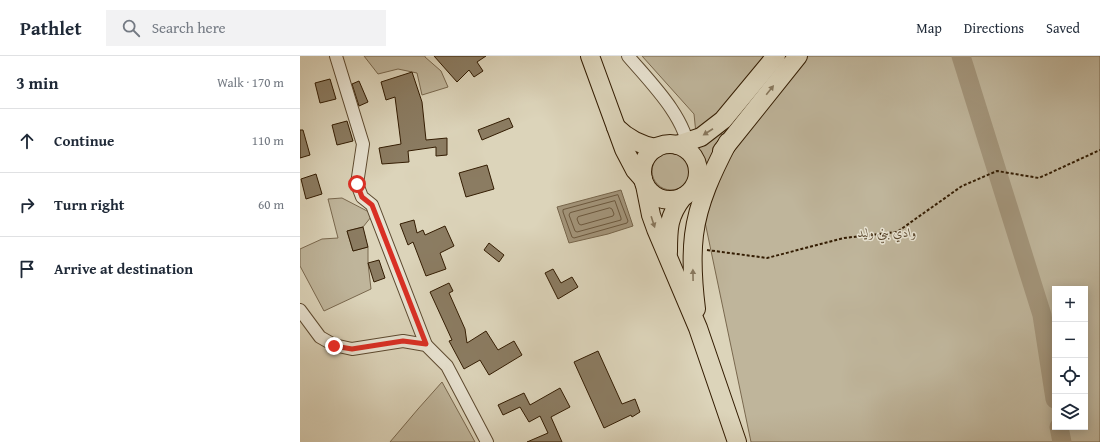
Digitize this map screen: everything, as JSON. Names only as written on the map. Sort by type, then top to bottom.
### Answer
[{"type":"highway","points":[[590,56],[619,138],[629,160],[650,192],[662,199],[675,200],[689,191],[698,173],[693,156],[685,146]]},
{"type":"highway","points":[[698,328],[693,274],[694,234],[698,215],[710,180],[739,115],[776,56]]},
{"type":"highway","points":[[737,442],[698,328],[651,215],[642,170],[644,162],[649,154],[656,148],[666,145],[685,146],[713,129],[723,120],[739,115],[798,56]]},
{"type":"highway","points":[[616,127],[634,141],[656,148]]},
{"type":"highway","points":[[669,257],[668,233],[672,213],[728,142]]},
{"type":"street","points":[[336,56],[363,144],[357,184],[362,197],[372,205],[426,344],[447,366],[487,442]]},
{"type":"street","points":[[628,56],[678,119],[685,146]]},
{"type":"street","points":[[300,310],[320,337],[334,346],[352,349],[403,341],[426,344]]},
{"type":"path","points":[[705,250],[767,258],[844,238],[896,232],[962,186],[997,171],[1039,178],[1100,150]]},
{"type":"green space","points":[[364,56],[425,56],[441,71],[448,87],[422,95],[417,73],[398,69],[378,74]]},
{"type":"green space","name":"وادي بني وليد","points":[[642,56],[1100,56],[1100,442],[751,442],[705,222],[694,114]]},
{"type":"green space","points":[[667,152],[675,152],[682,155],[687,160],[690,171],[687,182],[682,187],[675,190],[667,190],[660,187],[655,182],[652,175],[652,167],[655,160],[660,155]]},
{"type":"green space","points":[[342,198],[369,212],[371,217],[363,227],[347,231],[353,251],[368,247],[371,289],[324,311],[300,266],[300,249],[322,239],[338,238],[328,199]]},
{"type":"green space","points":[[442,382],[475,442],[390,442],[418,409]]},
{"type":"water","points":[[621,190],[633,226],[608,234],[569,243],[557,207]]},
{"type":"building","points":[[434,56],[486,56],[477,62],[483,71],[474,77],[469,70],[457,82]]},
{"type":"building","points":[[412,72],[422,102],[426,140],[447,138],[447,155],[436,156],[436,147],[408,151],[409,162],[382,164],[379,148],[401,144],[395,97],[386,100],[381,82]]},
{"type":"building","points":[[330,79],[336,99],[320,103],[315,83]]},
{"type":"building","points":[[359,81],[368,102],[359,106],[352,84]]},
{"type":"building","points":[[509,118],[513,127],[482,140],[478,130]]},
{"type":"building","points":[[347,121],[353,141],[337,145],[332,125]]},
{"type":"building","points":[[300,130],[303,130],[310,155],[300,158]]},
{"type":"building","points":[[487,165],[494,189],[466,197],[459,173]]},
{"type":"building","points":[[316,174],[322,194],[306,199],[301,179]]},
{"type":"building","points":[[414,220],[417,233],[423,230],[425,235],[445,226],[454,246],[440,253],[446,269],[426,276],[413,242],[408,245],[400,224]]},
{"type":"building","points":[[363,227],[368,247],[353,251],[347,231]]},
{"type":"building","points":[[489,243],[504,255],[499,262],[484,250]]},
{"type":"building","points":[[379,260],[385,278],[374,282],[368,263]]},
{"type":"building","points":[[553,269],[561,283],[572,277],[578,287],[558,299],[545,273]]},
{"type":"building","points":[[449,283],[453,291],[449,293],[465,329],[467,343],[486,331],[498,350],[514,341],[522,355],[489,375],[480,360],[464,369],[449,341],[452,340],[430,292]]},
{"type":"building","points":[[598,351],[622,404],[635,399],[640,412],[632,417],[631,415],[604,428],[574,362]]},
{"type":"building","points":[[560,388],[570,407],[551,417],[562,442],[527,442],[548,433],[540,416],[529,422],[520,407],[503,415],[498,405],[524,393],[530,405]]},
{"type":"waterway","name":"وادي بني وليد","points":[[961,56],[1042,315],[1054,394]]},
{"type":"waterway","name":"وادي بني وليد","points":[[1060,430],[1062,442]]},
{"type":"route","points":[[334,346],[352,349],[403,341],[426,344],[400,281],[372,205],[362,197],[357,184]]}]
